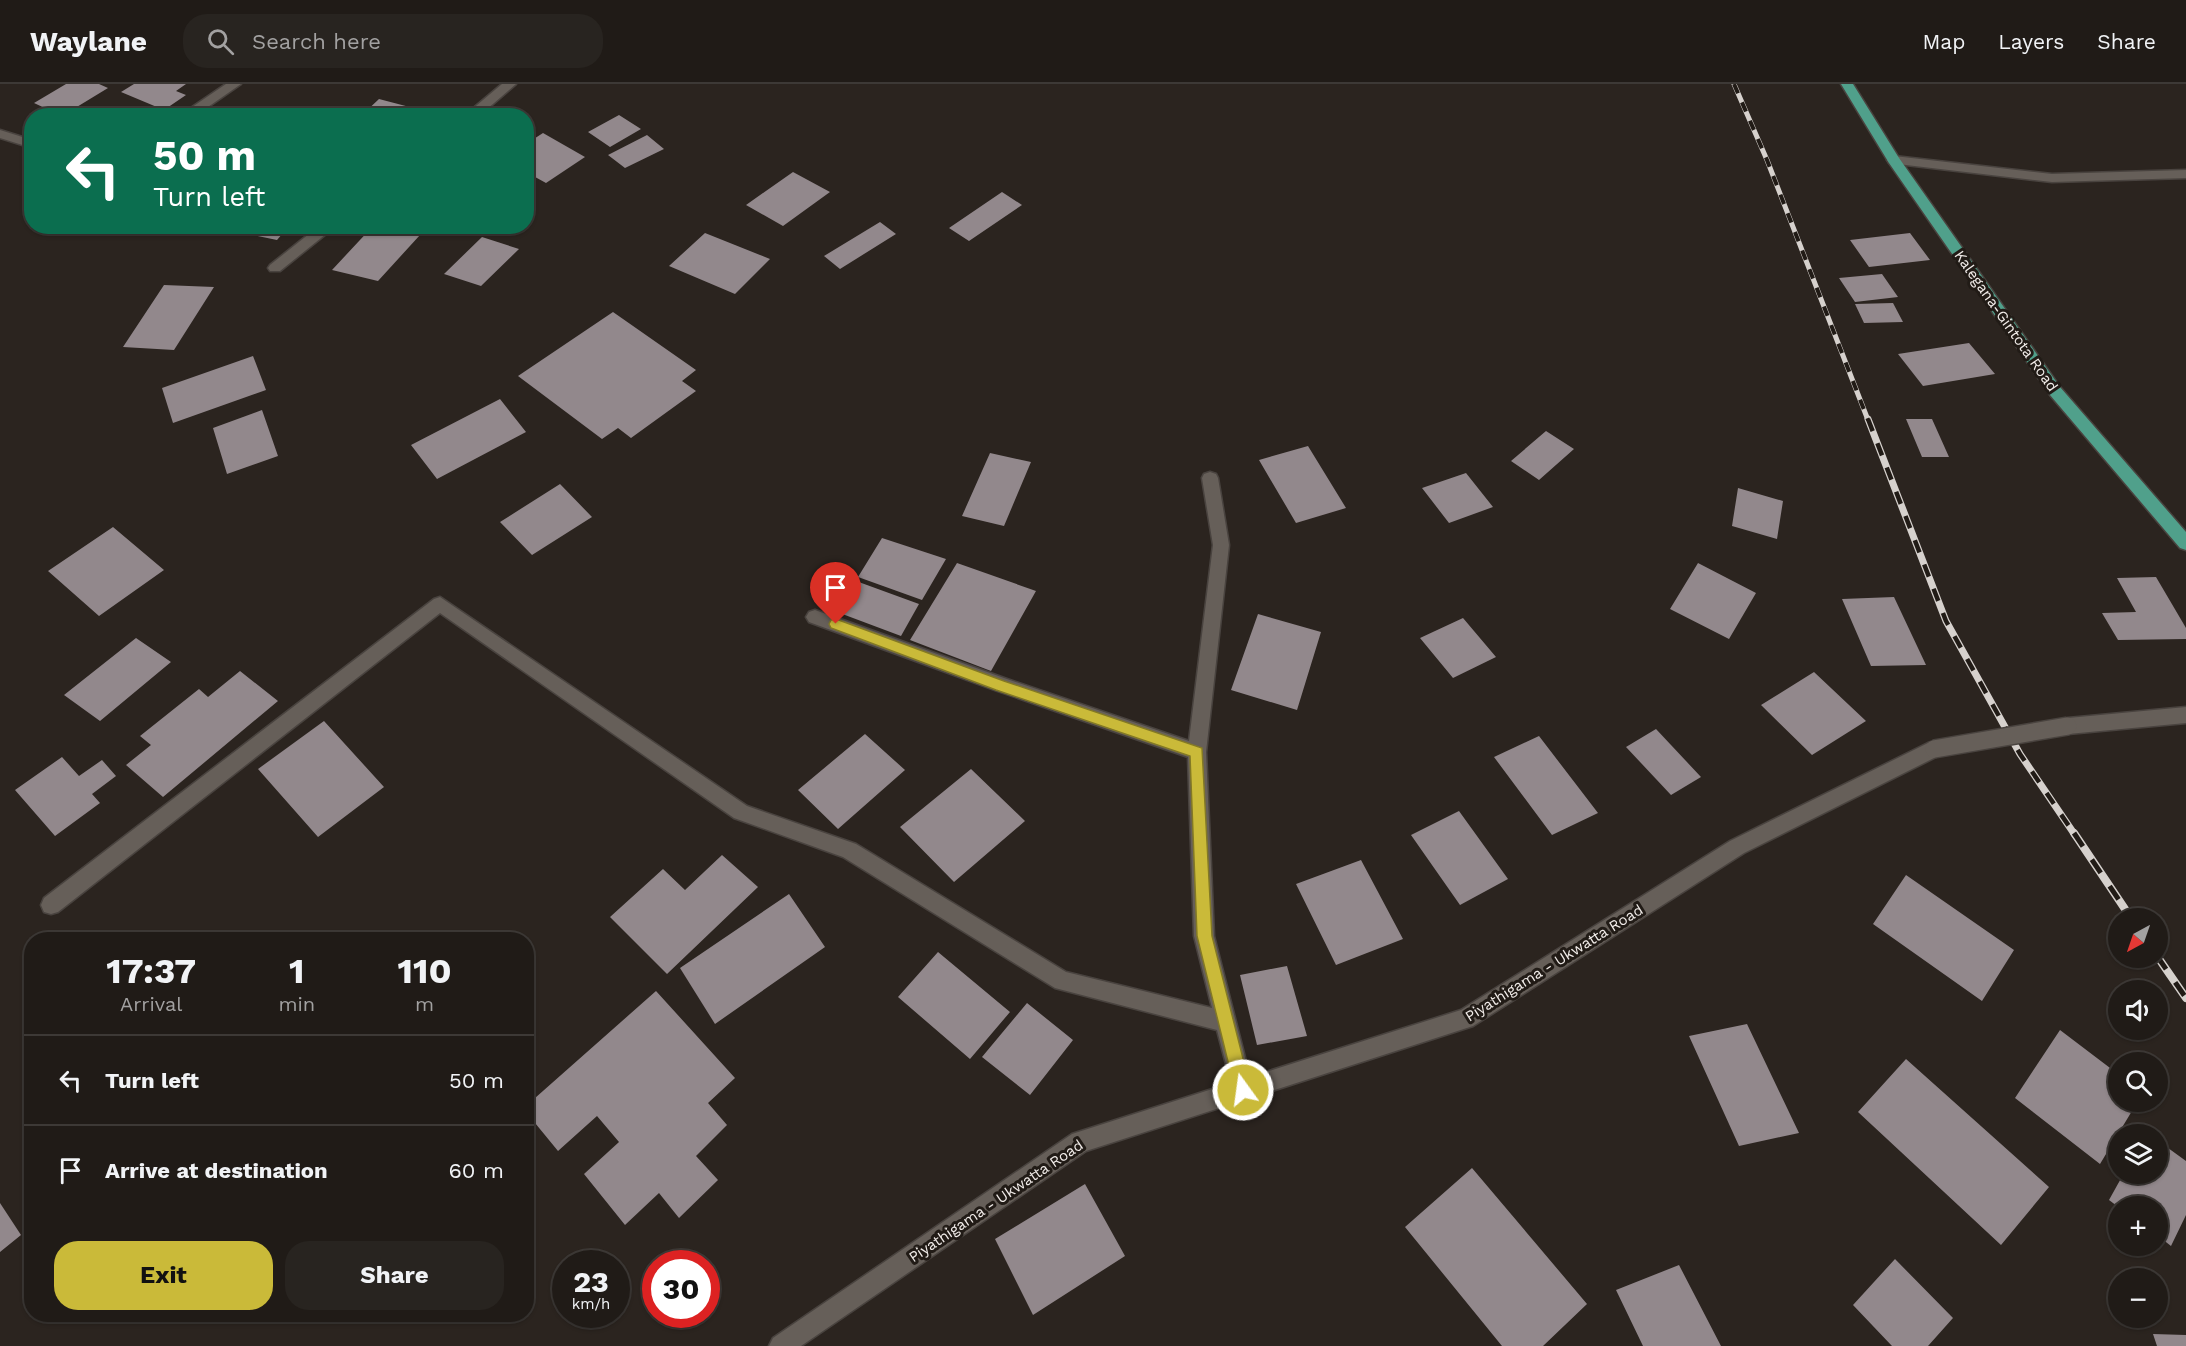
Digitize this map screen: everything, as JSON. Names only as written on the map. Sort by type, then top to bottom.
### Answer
[{"type":"main road","name":"Kalegana-Gintota Road","points":[[1847,84],[1894,160],[2055,391],[2186,543]]},
{"type":"street","points":[[198,108],[235,84]]},
{"type":"street","points":[[480,108],[510,84]]},
{"type":"street","points":[[0,135],[24,142]]},
{"type":"street","points":[[1894,160],[2052,178],[2186,174]]},
{"type":"street","points":[[275,268],[319,234]]},
{"type":"street","points":[[1210,478],[1221,545],[1197,752],[1204,936],[1243,1090]]},
{"type":"street","points":[[51,905],[440,604],[741,812],[849,850],[1062,981],[1226,1022]]},
{"type":"street","points":[[815,617],[1001,686],[1197,752]]},
{"type":"street","name":"Piyathigama - Ukwatta Road","points":[[782,1346],[1080,1142],[1466,1019],[1737,848],[1934,749],[2068,726],[2186,715]]},
{"type":"building","points":[[66,84],[99,84],[108,88],[75,108],[45,108],[34,103]]},
{"type":"building","points":[[134,84],[186,84],[176,91],[186,95],[167,108],[159,108],[121,92]]},
{"type":"building","points":[[379,99],[413,108],[369,108]]},
{"type":"building","points":[[619,115],[641,129],[610,147],[588,132]]},
{"type":"building","points":[[543,133],[585,157],[546,183],[534,176],[534,139]]},
{"type":"building","points":[[647,135],[664,149],[625,168],[608,155]]},
{"type":"building","points":[[793,172],[830,192],[783,226],[746,205]]},
{"type":"building","points":[[1002,192],[1022,205],[969,241],[949,228]]},
{"type":"building","points":[[880,222],[896,234],[840,269],[824,256]]},
{"type":"building","points":[[705,233],[770,259],[735,294],[669,266]]},
{"type":"building","points":[[1910,233],[1930,260],[1869,267],[1850,240]]},
{"type":"building","points":[[249,234],[282,234],[277,240]]},
{"type":"building","points":[[366,234],[420,235],[378,281],[332,270]]},
{"type":"building","points":[[482,237],[519,249],[481,286],[444,274]]},
{"type":"building","points":[[1882,274],[1898,297],[1855,302],[1839,278]]},
{"type":"building","points":[[164,285],[214,287],[174,350],[123,347]]},
{"type":"building","points":[[1893,303],[1903,322],[1864,323],[1855,304]]},
{"type":"building","points":[[613,312],[696,370],[682,381],[696,391],[631,438],[618,428],[602,439],[518,376]]},
{"type":"building","points":[[1969,343],[1995,374],[1923,386],[1898,354]]},
{"type":"building","points":[[253,356],[266,390],[173,423],[162,388]]},
{"type":"building","points":[[500,399],[526,432],[437,479],[411,445]]},
{"type":"building","points":[[262,410],[278,456],[227,474],[213,428]]},
{"type":"building","points":[[1906,419],[1932,419],[1949,457],[1922,457]]},
{"type":"building","points":[[1546,431],[1574,449],[1539,480],[1511,461]]},
{"type":"building","points":[[1308,446],[1346,508],[1296,523],[1259,460]]},
{"type":"building","points":[[990,453],[1031,462],[1004,526],[962,516]]},
{"type":"building","points":[[1466,473],[1493,507],[1449,523],[1422,488]]},
{"type":"building","points":[[560,484],[592,517],[532,555],[500,522]]},
{"type":"building","points":[[1738,488],[1783,501],[1777,539],[1732,526]]},
{"type":"building","points":[[113,527],[164,570],[99,616],[48,571]]},
{"type":"building","points":[[882,538],[946,559],[922,600],[858,577]]},
{"type":"building","points":[[957,563],[1036,591],[991,671],[910,640]]},
{"type":"building","points":[[1698,563],[1756,593],[1729,639],[1670,609]]},
{"type":"building","points":[[2156,577],[2186,628],[2186,639],[2118,640],[2102,613],[2136,612],[2117,578]]},
{"type":"building","points":[[856,581],[919,604],[901,636],[837,612]]},
{"type":"building","points":[[1894,597],[1926,665],[1871,666],[1842,599]]},
{"type":"building","points":[[1258,614],[1321,632],[1297,710],[1231,690]]},
{"type":"building","points":[[1463,618],[1496,657],[1453,678],[1420,638]]},
{"type":"building","points":[[136,638],[171,662],[100,721],[64,695]]},
{"type":"building","points":[[240,671],[278,701],[163,797],[126,765],[151,745],[140,736],[199,689],[208,697]]},
{"type":"building","points":[[1814,672],[1866,721],[1812,755],[1761,705]]},
{"type":"building","points":[[324,721],[384,787],[318,837],[258,769]]},
{"type":"building","points":[[1656,729],[1701,777],[1671,795],[1626,747]]},
{"type":"building","points":[[865,734],[905,770],[838,829],[798,790]]},
{"type":"building","points":[[1539,736],[1598,813],[1552,835],[1494,757]]},
{"type":"building","points":[[62,757],[79,776],[102,760],[116,776],[92,794],[100,803],[55,836],[15,790]]},
{"type":"building","points":[[971,769],[1025,821],[954,882],[900,827]]},
{"type":"building","points":[[1459,811],[1508,879],[1460,905],[1411,835]]},
{"type":"building","points":[[722,855],[758,887],[667,974],[610,917],[663,869],[685,890]]},
{"type":"building","points":[[1361,860],[1403,939],[1336,965],[1296,884]]},
{"type":"building","points":[[1906,875],[2014,950],[1982,1001],[1873,924]]},
{"type":"building","points":[[789,894],[825,947],[715,1024],[680,968]]},
{"type":"building","points":[[938,952],[1010,1012],[970,1059],[898,997]]},
{"type":"building","points":[[1287,966],[1307,1036],[1257,1045],[1240,975]]},
{"type":"building","points":[[656,991],[735,1078],[708,1103],[727,1125],[696,1156],[718,1180],[679,1218],[659,1193],[625,1225],[584,1174],[619,1142],[597,1116],[558,1151],[534,1122],[534,1099]]},
{"type":"building","points":[[1027,1003],[1073,1040],[1030,1095],[982,1057]]},
{"type":"building","points":[[1747,1024],[1799,1133],[1739,1146],[1689,1036]]},
{"type":"building","points":[[2060,1030],[2108,1066],[2108,1112],[2131,1112],[2124,1124],[2108,1124],[2108,1151],[2100,1164],[2015,1098]]},
{"type":"building","points":[[1906,1059],[2049,1187],[2001,1245],[1858,1112]]},
{"type":"building","points":[[2168,1148],[2186,1161],[2186,1215],[2171,1246],[2168,1244],[2168,1196],[2111,1196],[2118,1184],[2168,1184]]},
{"type":"building","points":[[1472,1168],[1587,1304],[1543,1346],[1502,1346],[1405,1227]]},
{"type":"building","points":[[1085,1184],[1125,1256],[1033,1315],[995,1239]]},
{"type":"building","points":[[0,1203],[21,1235],[0,1252]]},
{"type":"building","points":[[1895,1259],[1953,1318],[1928,1346],[1892,1346],[1853,1305]]},
{"type":"building","points":[[1679,1265],[1721,1346],[1643,1346],[1616,1290]]},
{"type":"building","points":[[2153,1334],[2186,1335],[2186,1346],[2157,1346]]},
{"type":"railway","points":[[1734,84],[1767,160],[1868,420]]},
{"type":"railway","points":[[1868,419],[1946,621],[2020,754],[2075,835]]},
{"type":"railway","points":[[2074,833],[2124,908]]},
{"type":"railway","points":[[2165,968],[2186,998]]},
{"type":"route","points":[[836,624],[1001,686],[1197,752],[1204,936],[1243,1090]]}]
